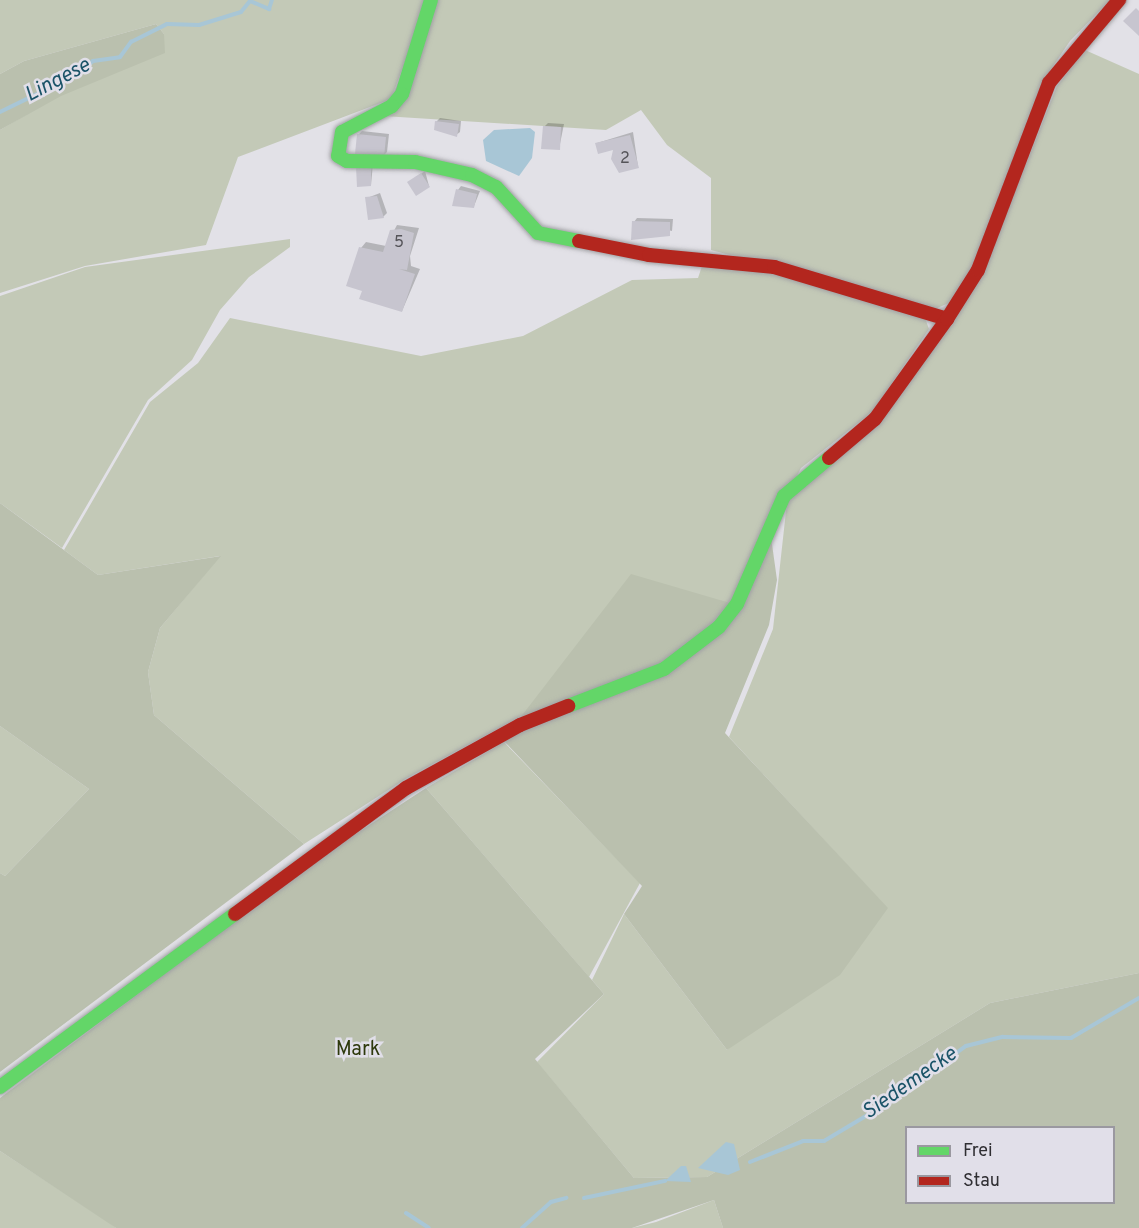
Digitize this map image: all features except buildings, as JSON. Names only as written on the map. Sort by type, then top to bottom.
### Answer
[{"type":"street","points":[[431,0],[402,94],[392,106],[342,132],[338,156],[346,161],[415,162],[472,175],[496,187],[538,232],[589,239],[649,255],[774,267],[947,319]]},
{"type":"street","points":[[0,1087],[406,788],[520,725],[632,683],[693,649],[737,604],[784,496],[874,419],[947,319],[978,270],[1049,83],[1119,0]]},
{"type":"green space","points":[[0,0],[428,0],[391,99],[238,157],[206,245],[85,266],[0,293],[0,130],[164,34],[156,24],[24,61],[0,74]]},
{"type":"green space","points":[[436,0],[1110,0],[1070,41],[1043,81],[973,265],[951,302],[935,309],[711,250],[711,178],[667,145],[641,110],[606,130],[383,116]]},
{"type":"green space","points":[[156,24],[164,34],[165,53],[61,96],[0,130],[0,74],[24,61]]},
{"type":"green space","points":[[1085,50],[1139,74],[1139,973],[990,1003],[707,1177],[634,1178],[537,1062],[604,994],[592,980],[624,914],[727,1050],[887,908],[729,737],[773,629],[787,502],[833,458],[982,275],[1057,86]]},
{"type":"green space","points":[[290,239],[290,247],[249,277],[220,310],[192,360],[148,400],[62,548],[0,503],[0,296],[85,267]]},
{"type":"green space","points":[[703,263],[772,272],[925,318],[929,329],[872,412],[801,468],[730,603],[407,778],[304,844],[154,715],[148,672],[160,628],[220,556],[98,575],[64,550],[150,402],[198,363],[230,318],[421,356],[523,336],[632,280],[698,278]]},
{"type":"green space","points":[[0,503],[98,575],[221,556],[160,628],[148,672],[154,715],[304,844],[0,1072],[0,873],[5,876],[89,789],[0,726]]},
{"type":"green space","points":[[771,537],[777,580],[769,625],[725,733],[888,908],[840,975],[727,1050],[624,914],[642,886],[503,740],[631,574],[730,603]]},
{"type":"green space","points":[[0,726],[89,789],[5,876],[0,873]]},
{"type":"green space","points":[[504,742],[640,883],[589,977],[426,788]]},
{"type":"green space","name":"Mark","points":[[426,788],[604,994],[535,1059],[634,1178],[707,1177],[990,1003],[1139,973],[1139,1228],[723,1228],[714,1200],[632,1228],[116,1228],[0,1151],[0,1098],[319,858]]},
{"type":"green space","points":[[0,1151],[110,1223],[116,1228],[0,1228]]},
{"type":"green space","points":[[714,1200],[723,1228],[632,1228],[656,1222]]},
{"type":"water","points":[[530,128],[535,132],[532,158],[519,176],[486,161],[483,140],[494,130]]},
{"type":"water","points":[[726,1142],[734,1144],[740,1170],[728,1175],[698,1168]]},
{"type":"water","points":[[681,1166],[686,1166],[691,1182],[665,1181]]},
{"type":"waterway","name":"Lingese","points":[[0,112],[78,74],[93,61],[120,57],[131,42],[167,24],[199,25],[241,12],[250,1],[269,9],[272,0]]},
{"type":"waterway","name":"Siedemecke","points":[[750,1162],[803,1141],[824,1141],[891,1101],[966,1046],[1003,1037],[1071,1038],[1139,998]]},
{"type":"waterway","name":"Siedemecke","points":[[584,1198],[665,1181]]},
{"type":"waterway","name":"Siedemecke","points":[[522,1228],[551,1202],[566,1198]]},
{"type":"waterway","name":"Siedemecke","points":[[406,1213],[429,1228]]},
{"type":"traffic: fast","points":[[431,0],[402,94],[392,106],[342,132],[338,156],[347,161],[415,162],[472,175],[496,187],[538,233],[579,241]]},
{"type":"traffic: fast","points":[[568,706],[664,669],[719,627],[737,604],[784,496],[829,458]]},
{"type":"traffic: fast","points":[[0,1087],[235,914]]},
{"type":"traffic: jam","points":[[829,458],[875,419],[947,319],[978,270],[1049,83],[1119,0]]},
{"type":"traffic: jam","points":[[579,241],[649,255],[774,267],[947,319]]},
{"type":"traffic: jam","points":[[235,914],[406,788],[520,725],[568,706]]}]
